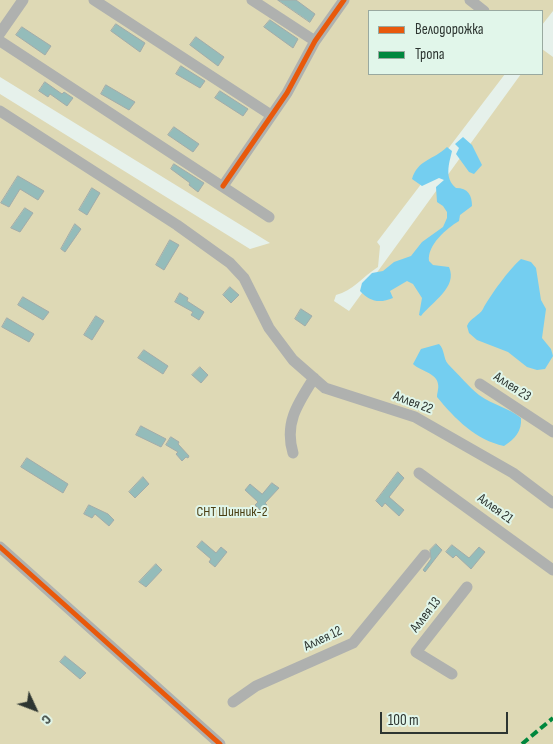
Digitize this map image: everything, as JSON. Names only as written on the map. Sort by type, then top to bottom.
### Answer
[{"type":"street","points":[[0,33],[23,0]]},
{"type":"street","points":[[94,0],[271,116]]},
{"type":"street","points":[[252,0],[315,41]]},
{"type":"street","points":[[223,186],[287,93],[315,41],[344,0]]},
{"type":"street","points":[[470,0],[483,10]]},
{"type":"street","points":[[0,41],[269,217]]},
{"type":"street","name":"Аллея 22","points":[[0,111],[216,252],[244,278],[269,328],[293,360],[325,388],[387,409],[395,409],[434,427],[447,437],[513,474],[553,503]]},
{"type":"street","points":[[293,452],[289,439],[290,421],[314,378]]},
{"type":"street","name":"Аллея 23","points":[[480,384],[553,432]]},
{"type":"street","name":"Аллея 21","points":[[419,473],[553,570]]},
{"type":"street","points":[[0,548],[220,744]]},
{"type":"street","name":"Аллея 12","points":[[233,702],[256,686],[353,643],[426,555]]},
{"type":"street","name":"Аллея 13","points":[[452,674],[416,652],[467,587]]},
{"type":"green space","name":"СНТ Шинник-2","points":[[0,0],[553,0],[553,11],[543,24],[543,10],[368,10],[368,75],[504,75],[377,242],[380,246],[378,267],[353,287],[336,295],[334,301],[349,311],[520,75],[543,75],[543,50],[553,57],[553,744],[0,744],[0,94],[250,249],[270,243],[0,77]]},
{"type":"water","points":[[463,137],[472,145],[482,165],[474,174],[469,172],[456,154],[459,148],[455,144]]},
{"type":"water","points":[[447,147],[452,151],[448,171],[450,180],[456,188],[464,189],[468,193],[472,206],[460,215],[459,221],[434,243],[431,249],[429,261],[433,265],[449,267],[450,281],[447,288],[421,316],[419,315],[422,298],[413,284],[407,281],[390,291],[393,298],[383,301],[371,299],[360,291],[362,283],[372,273],[383,271],[394,262],[411,256],[422,242],[443,227],[447,218],[447,212],[437,202],[436,187],[444,180],[439,178],[422,186],[412,179],[418,167]]},
{"type":"water","points":[[521,259],[531,262],[536,268],[541,300],[546,309],[542,338],[551,349],[553,356],[545,369],[537,370],[527,367],[508,352],[477,340],[469,333],[467,326],[481,311],[511,269]]},
{"type":"water","points":[[439,344],[448,364],[475,392],[521,418],[517,434],[504,446],[475,434],[459,421],[437,397],[438,386],[435,377],[413,364],[421,349]]},
{"type":"building","points":[[278,0],[296,0],[315,14],[310,22]]},
{"type":"building","points":[[270,20],[298,39],[293,48],[264,27]]},
{"type":"building","points":[[116,24],[145,43],[140,52],[111,31]]},
{"type":"building","points":[[22,27],[51,46],[45,55],[16,35]]},
{"type":"building","points":[[196,37],[224,57],[218,66],[190,45]]},
{"type":"building","points":[[181,66],[205,81],[200,88],[176,74]]},
{"type":"building","points":[[45,82],[62,94],[64,92],[73,98],[67,106],[50,94],[48,97],[39,91]]},
{"type":"building","points":[[106,85],[135,102],[129,110],[101,94]]},
{"type":"building","points":[[220,91],[248,109],[243,116],[215,98]]},
{"type":"building","points":[[174,127],[199,144],[193,152],[168,135]]},
{"type":"building","points":[[174,164],[204,183],[198,192],[189,185],[190,183],[171,169]]},
{"type":"building","points":[[18,176],[44,191],[38,200],[20,189],[9,207],[1,203]]},
{"type":"building","points":[[92,188],[100,193],[87,215],[79,210]]},
{"type":"building","points":[[25,208],[33,213],[20,232],[11,228]]},
{"type":"building","points":[[75,224],[81,229],[65,252],[61,249]]},
{"type":"building","points":[[170,240],[179,245],[164,270],[156,265]]},
{"type":"building","points":[[230,287],[239,295],[231,303],[223,295]]},
{"type":"building","points":[[180,293],[188,298],[187,301],[204,312],[199,320],[191,315],[193,312],[175,302]]},
{"type":"building","points":[[23,297],[49,312],[43,320],[18,305]]},
{"type":"building","points":[[301,309],[312,316],[305,326],[295,319]]},
{"type":"building","points":[[96,316],[104,321],[92,340],[84,335]]},
{"type":"building","points":[[7,318],[34,334],[29,342],[2,327]]},
{"type":"building","points":[[144,350],[168,366],[163,374],[138,358]]},
{"type":"building","points":[[200,367],[208,375],[201,383],[192,375]]},
{"type":"building","points":[[141,426],[166,439],[161,447],[136,435]]},
{"type":"building","points":[[171,437],[179,442],[178,444],[189,456],[188,458],[186,457],[182,461],[176,454],[178,452],[166,445]]},
{"type":"building","points":[[27,458],[68,484],[63,493],[21,467]]},
{"type":"building","points":[[398,472],[404,478],[389,497],[404,510],[399,516],[385,503],[382,507],[376,501]]},
{"type":"building","points":[[143,477],[149,484],[135,498],[129,492]]},
{"type":"building","points":[[272,483],[279,488],[265,503],[267,505],[261,511],[255,505],[258,502],[245,490],[250,484],[262,494]]},
{"type":"building","points":[[89,505],[108,514],[114,520],[109,526],[95,514],[92,518],[84,514]]},
{"type":"building","points":[[202,541],[216,553],[221,547],[227,552],[215,567],[209,562],[211,559],[197,547]]},
{"type":"building","points":[[436,544],[442,550],[425,572],[423,570],[431,559],[430,550]]},
{"type":"building","points":[[452,545],[469,558],[479,547],[485,552],[471,569],[456,555],[453,558],[446,552]]},
{"type":"building","points":[[156,564],[162,570],[146,587],[139,582]]},
{"type":"building","points":[[65,656],[86,673],[80,679],[60,662]]},
{"type":"marked path","points":[[522,744],[553,718]]},
{"type":"cycle path","points":[[223,186],[287,93],[315,41],[344,0]]},
{"type":"cycle path","points":[[0,547],[220,744]]}]
